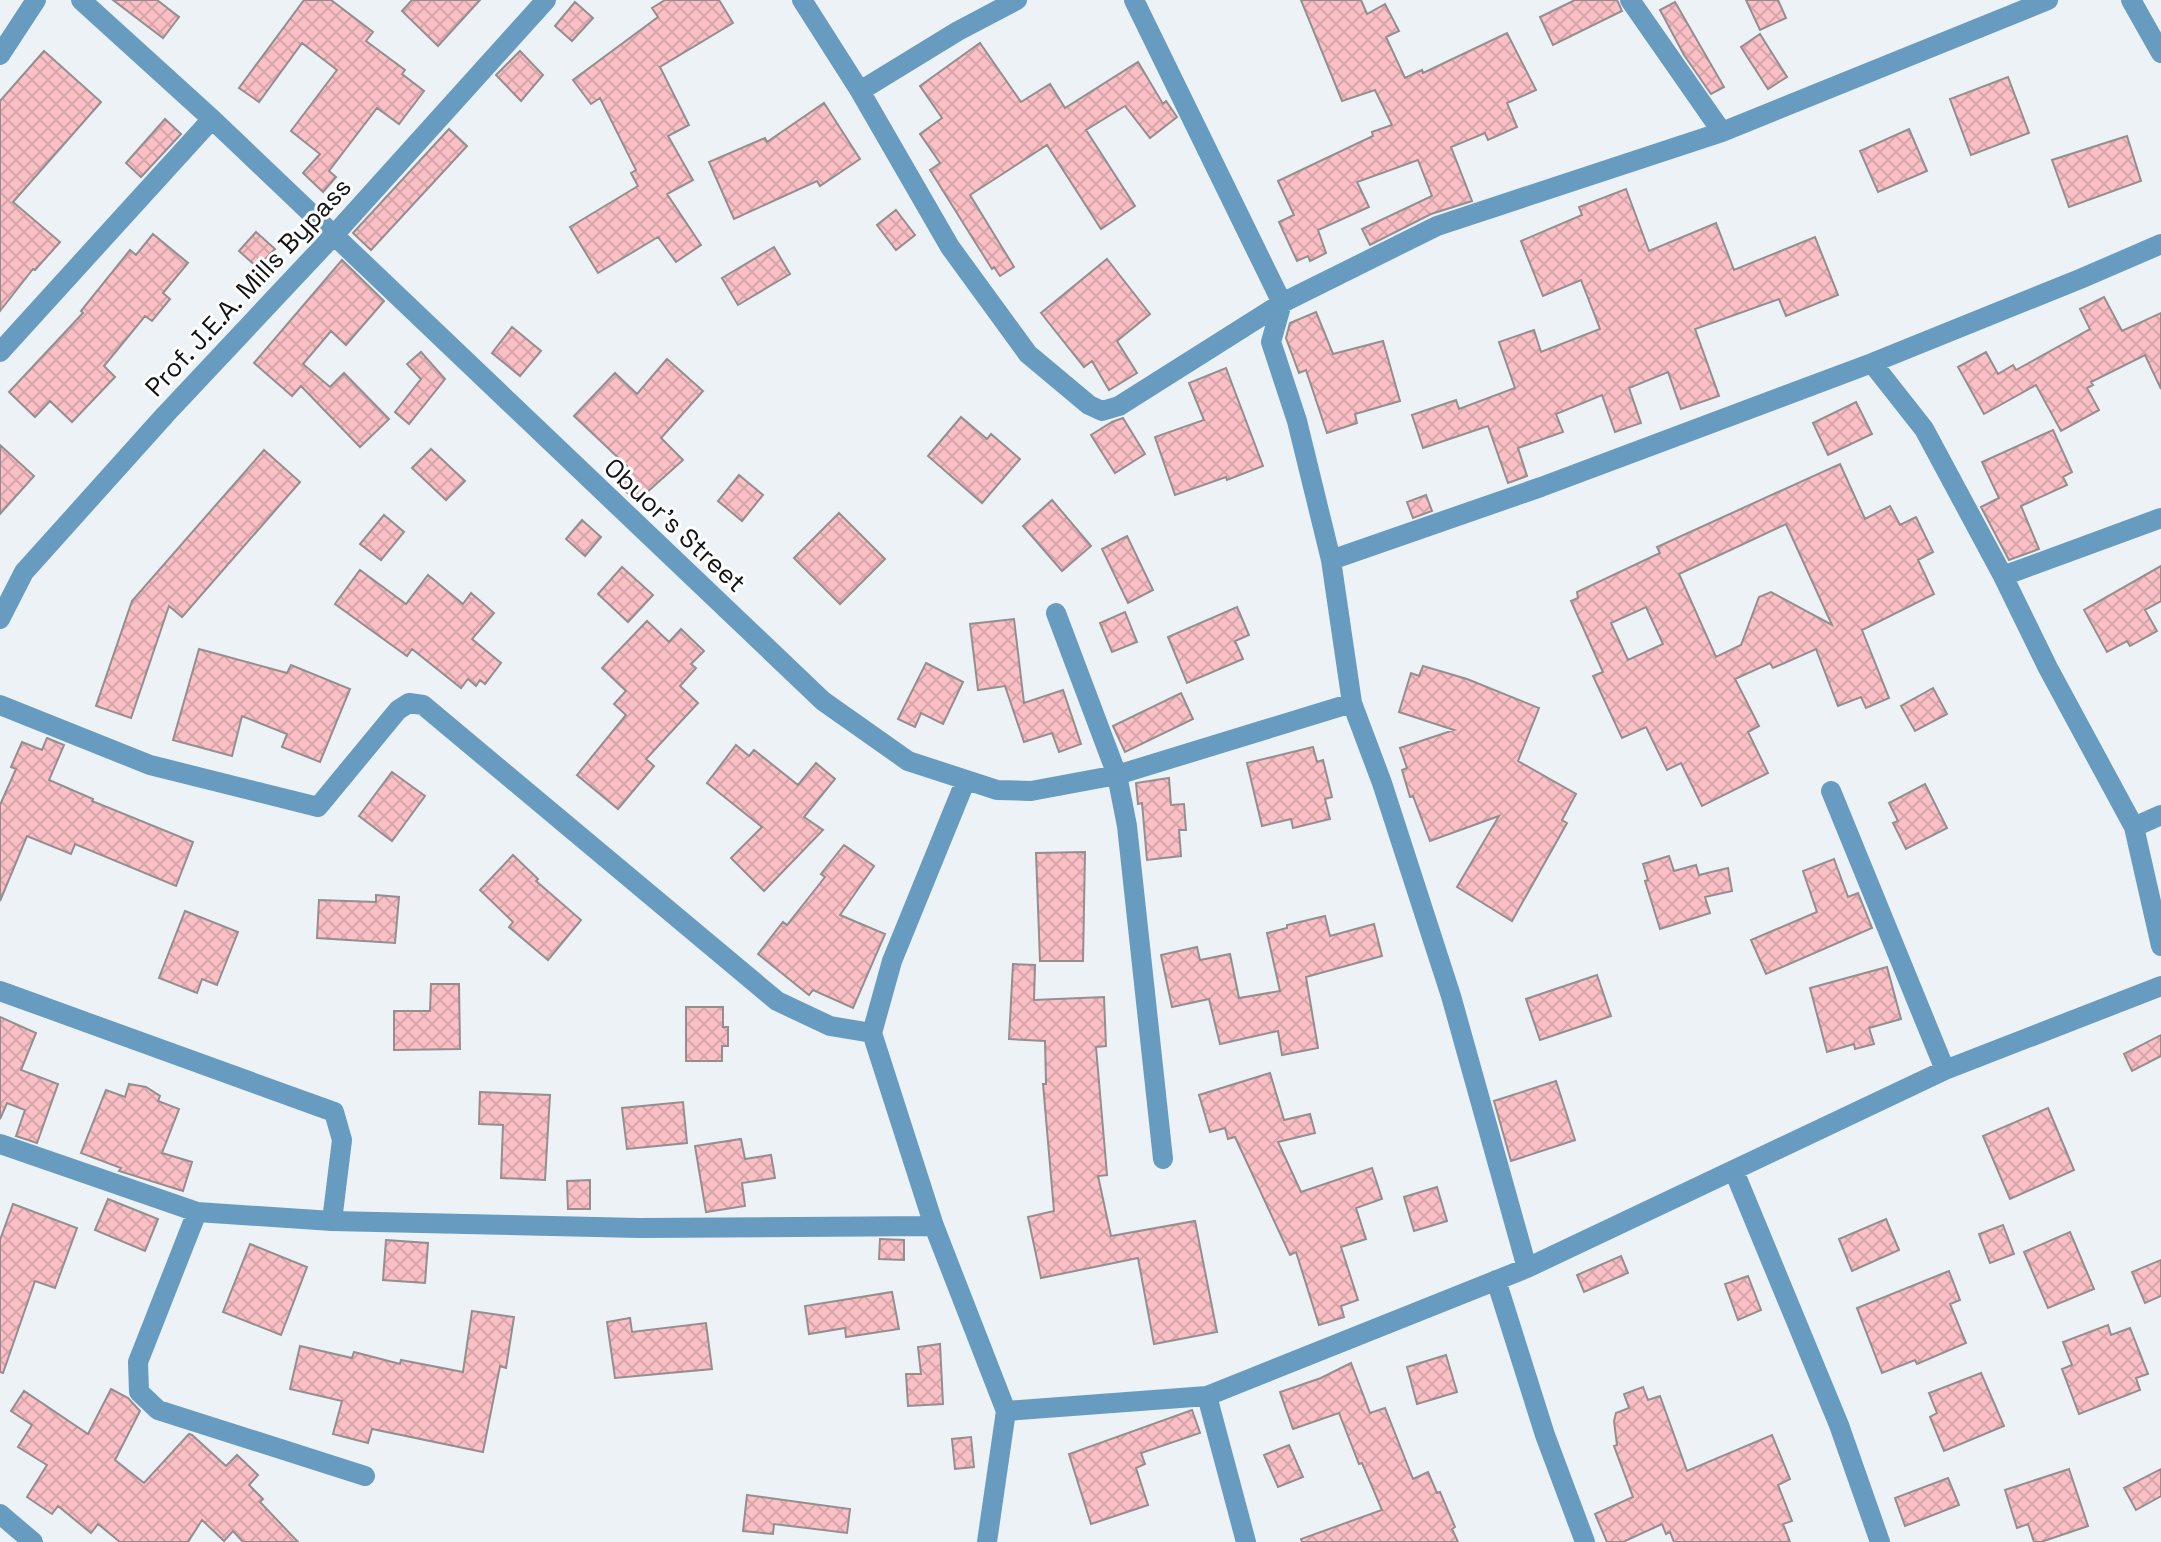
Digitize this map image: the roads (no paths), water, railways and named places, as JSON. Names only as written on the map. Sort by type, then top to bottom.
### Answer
[{"type":"street","points":[[0,55],[36,0]]},
{"type":"street","name":"Prof. J.E.A. Mills Bypass","points":[[0,619],[24,572],[546,0]]},
{"type":"street","points":[[802,0],[860,91],[950,247],[1028,354],[1089,405],[1102,411],[1119,406],[1282,303],[1437,226],[1722,132],[2048,0]]},
{"type":"street","points":[[860,91],[958,31],[1017,0]]},
{"type":"street","points":[[1134,0],[1282,303],[1271,342],[1297,421],[1331,560],[1352,703],[1382,783],[1451,996],[1527,1268]]},
{"type":"street","points":[[1630,0],[1722,132]]},
{"type":"street","points":[[2131,0],[2161,53]]},
{"type":"street","name":"Obuor’s Street","points":[[88,2],[823,701],[908,761],[997,790],[1031,791],[1117,775],[1352,703]]},
{"type":"street","points":[[0,352],[212,119]]},
{"type":"street","points":[[1331,560],[1541,487],[1872,363],[2161,244]]},
{"type":"street","points":[[1872,363],[1924,429],[2134,827],[2161,946]]},
{"type":"street","points":[[2003,576],[2161,518]]},
{"type":"street","points":[[1056,613],[1117,775],[1127,826],[1163,1159]]},
{"type":"street","points":[[0,705],[150,765],[318,807],[398,710],[409,703],[423,705],[777,1001],[830,1026],[872,1033]]},
{"type":"street","points":[[965,782],[892,961],[872,1033],[934,1226],[1006,1411],[987,1542]]},
{"type":"street","points":[[1831,791],[1945,1070]]},
{"type":"street","points":[[2134,827],[2161,815]]},
{"type":"street","points":[[1006,1411],[1207,1396],[1527,1268],[1945,1070],[2161,986]]},
{"type":"street","points":[[0,991],[334,1112],[342,1140],[332,1221]]},
{"type":"street","points":[[0,1144],[197,1212],[332,1221],[639,1228],[934,1226]]},
{"type":"street","points":[[1734,1171],[1839,1425],[1880,1542]]},
{"type":"street","points":[[197,1212],[138,1362],[139,1392],[158,1410],[365,1476]]},
{"type":"street","points":[[1496,1280],[1545,1435],[1585,1542]]},
{"type":"street","points":[[1207,1396],[1246,1542]]},
{"type":"street","points":[[0,1514],[33,1542]]}]
